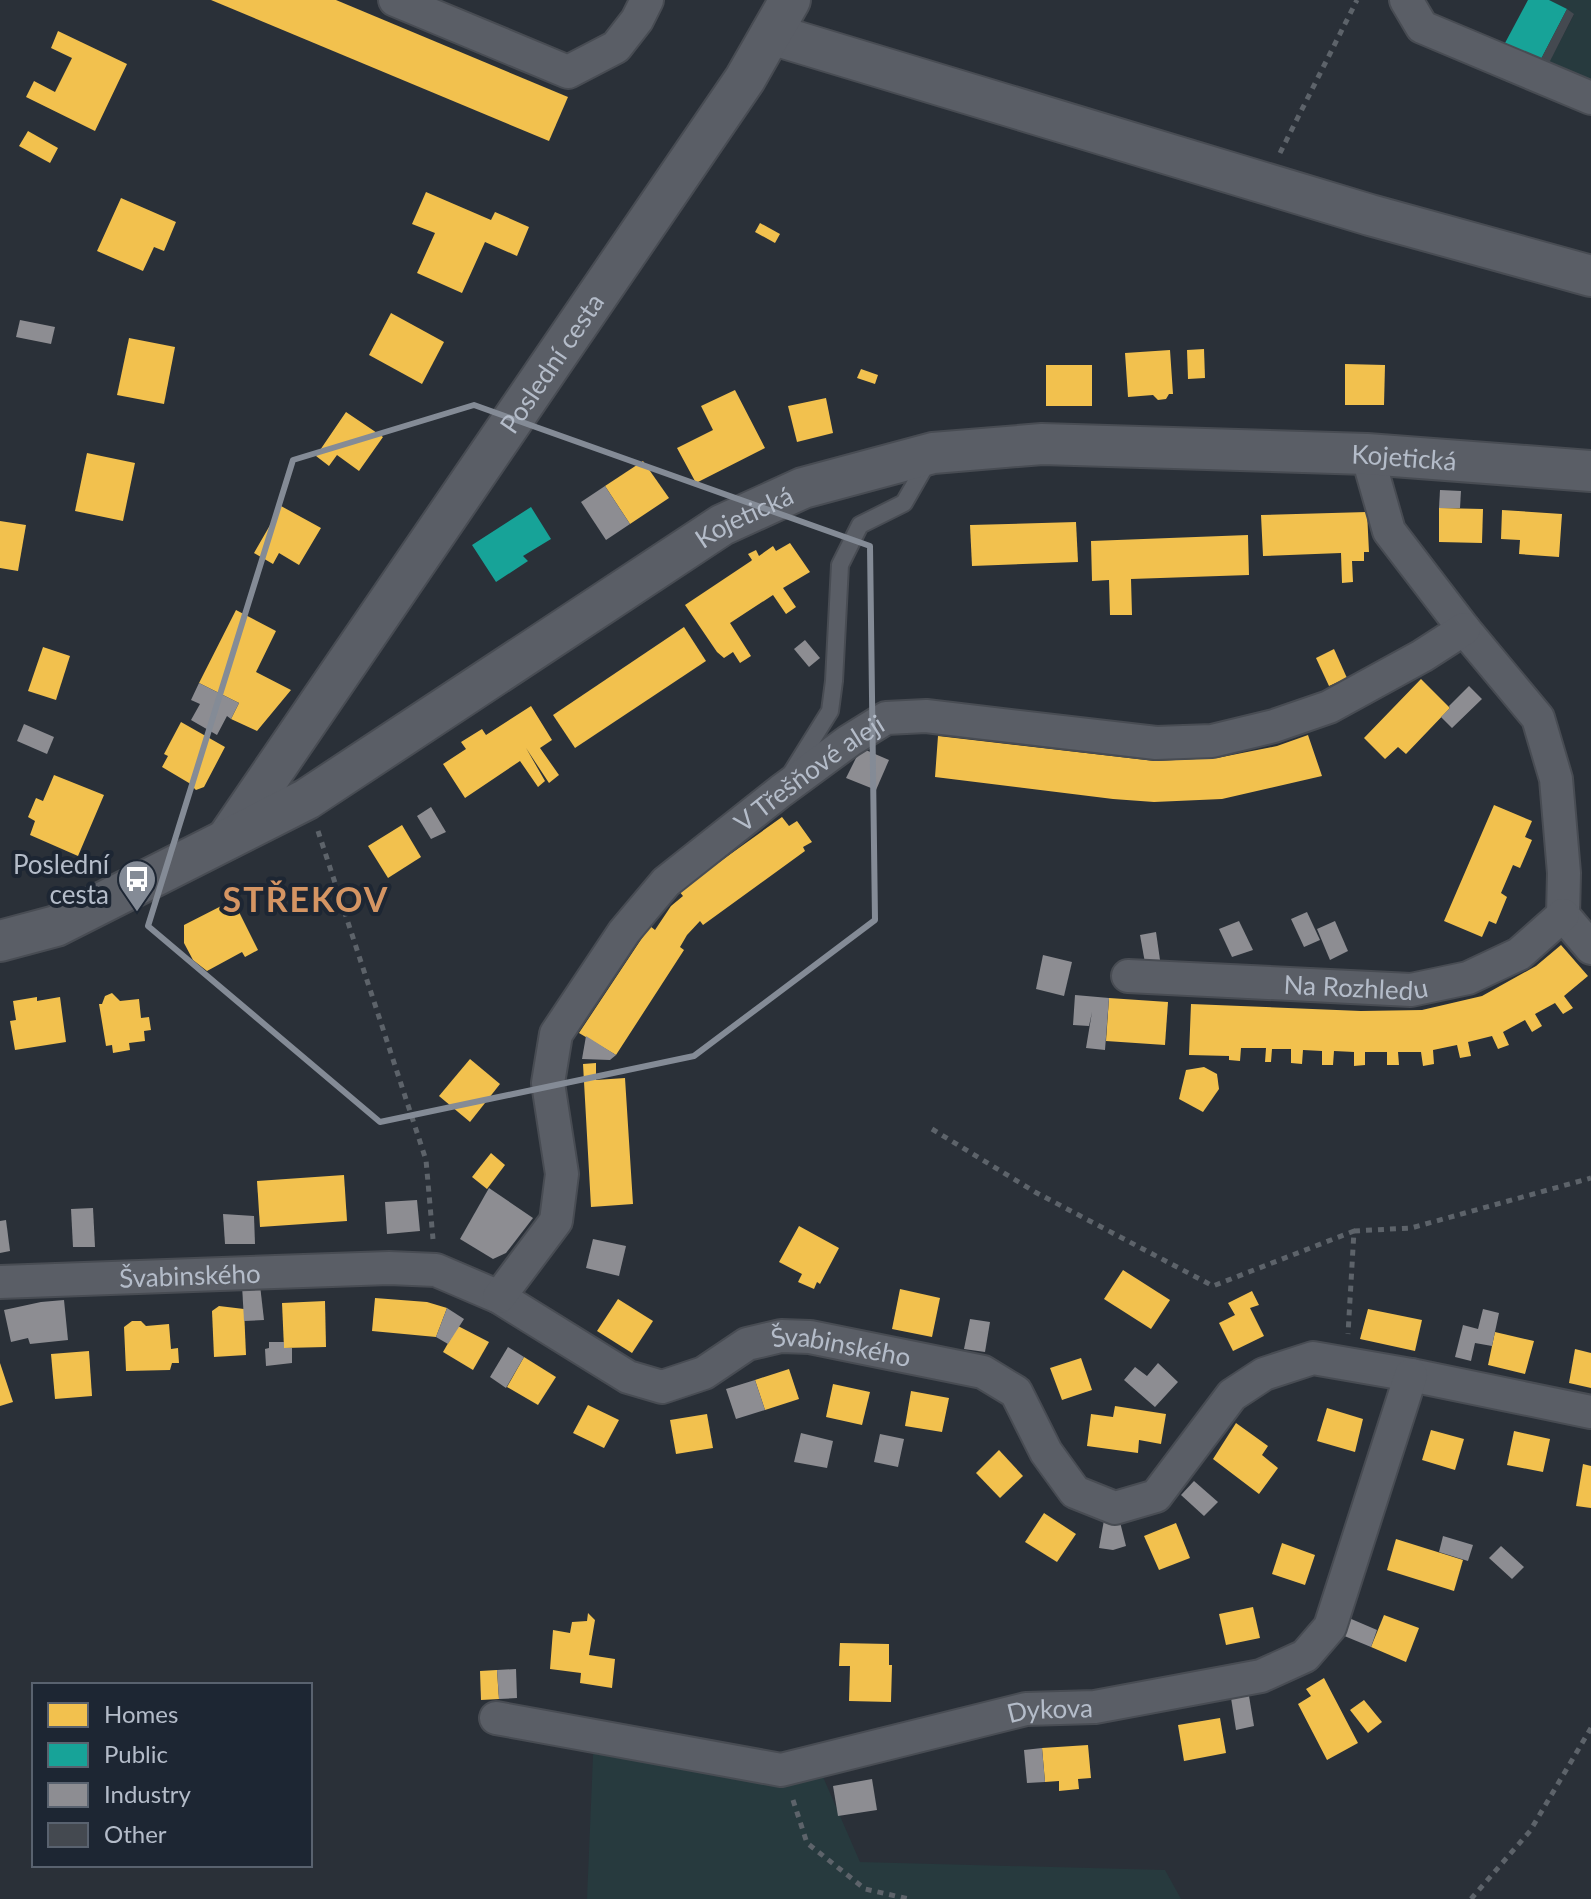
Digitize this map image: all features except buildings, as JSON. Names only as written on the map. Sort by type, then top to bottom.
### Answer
[{"type":"street","points":[[395,0],[568,72],[616,47],[637,20],[647,0]]},
{"type":"street","name":"Poslední cesta","points":[[225,842],[745,79],[790,0]]},
{"type":"street","points":[[1406,0],[1422,27],[1591,98]]},
{"type":"street","points":[[771,34],[1370,215],[1591,276]]},
{"type":"street","name":"Kojetická","points":[[0,941],[56,926],[307,799],[722,525],[803,488],[933,453],[1042,444],[1367,454],[1591,471]]},
{"type":"street","points":[[1367,454],[1389,531],[1464,629],[1538,718],[1556,779],[1564,873],[1563,915],[1591,948]]},
{"type":"street","name":"V Třešňové aleji","points":[[499,1297],[556,1221],[562,1174],[548,1083],[556,1034],[624,932],[666,882],[849,741],[886,718],[926,716],[1156,743],[1212,741],[1274,726],[1329,707],[1464,629]]},
{"type":"street","name":"Na Rozhledu","points":[[1128,976],[1411,990],[1468,978],[1519,954],[1563,915]]},
{"type":"street","name":"Švabinského","points":[[0,1282],[389,1268],[436,1270],[499,1297],[628,1377],[662,1387],[704,1373],[747,1344],[781,1336],[810,1337],[983,1372],[1016,1392],[1046,1452],[1075,1492],[1115,1508],[1156,1496],[1232,1395],[1264,1374],[1313,1358],[1591,1412]]},
{"type":"street","name":"Dykova","points":[[496,1718],[781,1770],[1026,1709],[1095,1707],[1261,1676],[1305,1656],[1330,1627],[1411,1375]]},
{"type":"lane","points":[[781,791],[830,711],[840,565],[860,525],[904,503],[933,453]]},
{"type":"path","points":[[1264,183],[1357,0]]},
{"type":"path","points":[[307,799],[426,1160],[436,1270]]},
{"type":"path","points":[[932,1129],[1035,1192],[1213,1286],[1354,1231],[1411,1228],[1591,1178]]},
{"type":"path","points":[[1346,1363],[1354,1231]]},
{"type":"path","points":[[1471,1899],[1530,1831],[1591,1728]]},
{"type":"path","points":[[781,1770],[807,1843],[865,1889],[909,1899]]},
{"type":"highlighted area","points":[[474,405],[870,546],[875,920],[694,1056],[380,1122],[148,926],[293,460]]},
{"type":"green space","points":[[1549,0],[1591,0],[1591,82],[1548,64],[1574,15]]},
{"type":"green space","points":[[594,1733],[820,1770],[860,1862],[1165,1870],[1181,1899],[587,1899]]},
{"type":"place","name":"Poslední cesta","points":[[137,913]]},
{"type":"district","name":"STŘEKOV","points":[[306,898]]}]
